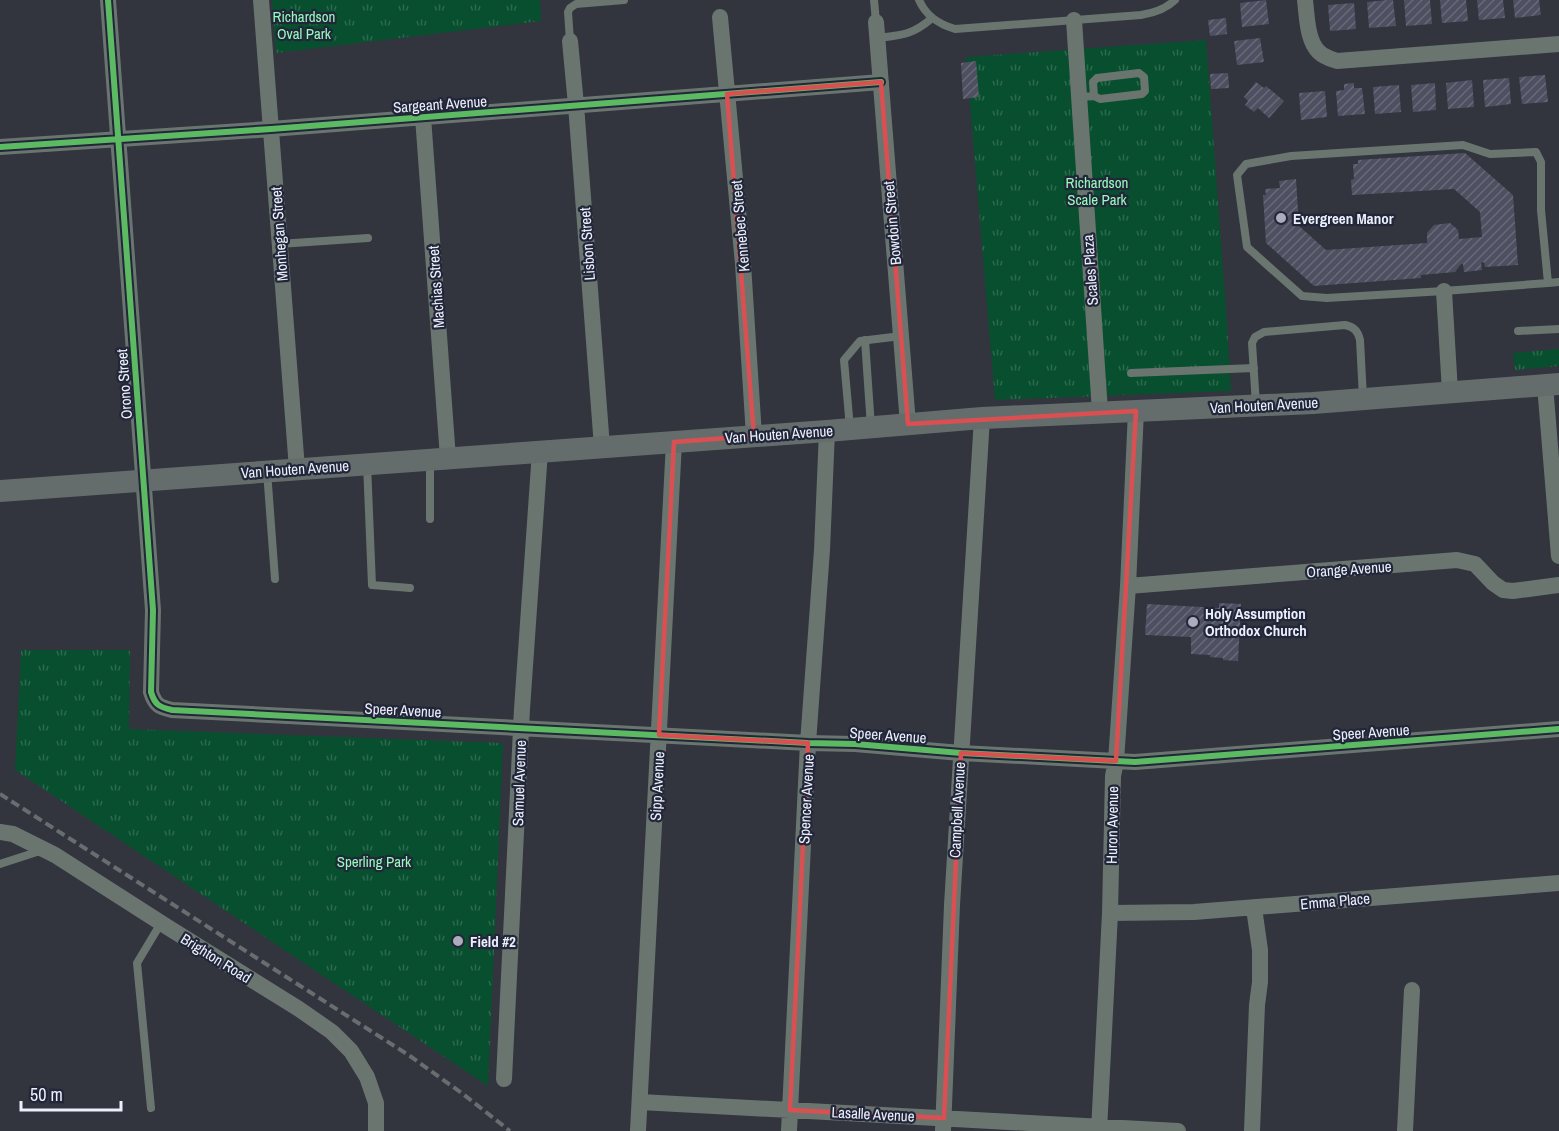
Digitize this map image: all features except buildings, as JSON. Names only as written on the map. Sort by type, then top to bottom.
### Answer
[{"type":"main road","name":"Van Houten Avenue","points":[[0,491],[981,418],[1256,406],[1552,384]]},
{"type":"street","name":"Orono Street","points":[[108,0],[153,610],[151,692],[153,700],[160,708],[215,712]]},
{"type":"street","name":"Monhegan Street","points":[[261,0],[297,469]]},
{"type":"street","points":[[1305,0],[1311,41],[1318,52],[1337,61],[1559,44]]},
{"type":"street","name":"Kennebec Street","points":[[720,17],[743,264],[754,436]]},
{"type":"street","name":"Scales Plaza","points":[[1074,20],[1086,97],[1100,412]]},
{"type":"street","name":"Bowdoin Street","points":[[877,30],[908,424]]},
{"type":"street","name":"Lisbon Street","points":[[570,41],[602,447]]},
{"type":"street","name":"Sargeant Avenue","points":[[0,147],[271,129],[881,82]]},
{"type":"street","name":"Machias Street","points":[[423,117],[439,459]]},
{"type":"street","points":[[1444,291],[1450,392]]},
{"type":"street","points":[[1552,384],[1559,556]]},
{"type":"street","name":"Huron Avenue","points":[[1099,1129],[1110,913],[1113,776],[1116,761],[1128,586],[1136,411]]},
{"type":"street","name":"Campbell Avenue","points":[[943,1125],[952,905],[981,418]]},
{"type":"street","name":"Spencer Avenue","points":[[789,1131],[808,743],[822,550],[849,429]]},
{"type":"street","name":"Sipp Avenue","points":[[638,1131],[674,442]]},
{"type":"street","name":"Samuel Avenue","points":[[504,1079],[521,729],[540,451]]},
{"type":"street","name":"Orange Avenue","points":[[1128,586],[1457,560],[1474,564],[1503,590],[1513,591],[1559,585]]},
{"type":"street","name":"Speer Avenue","points":[[215,712],[855,744],[961,753],[1135,762],[1559,729]]},
{"type":"street","name":"Brighton Road","points":[[0,832],[13,834],[45,850],[332,1032],[351,1051],[367,1077],[375,1103],[376,1131]]},
{"type":"street","name":"Emma Place","points":[[1110,913],[1194,912],[1254,908],[1559,883]]},
{"type":"street","points":[[1252,1131],[1260,982],[1260,950],[1254,908]]},
{"type":"street","points":[[1405,1131],[1412,990]]},
{"type":"street","name":"Lasalle Avenue","points":[[640,1102],[790,1110],[943,1125],[1178,1131]]},
{"type":"lane","points":[[570,41],[568,12],[570,8],[576,4],[624,0]]},
{"type":"lane","points":[[874,0],[877,30],[905,34],[915,31],[931,19]]},
{"type":"lane","points":[[919,0],[931,19],[954,29],[1153,13],[1176,0]]},
{"type":"lane","points":[[1139,73],[1144,76],[1146,91],[1142,94],[1100,99],[1086,97],[1097,78],[1139,73]]},
{"type":"lane","points":[[1548,283],[1541,210],[1541,162],[1536,152],[1490,154],[1463,145],[1291,156],[1246,164],[1237,175],[1247,247],[1302,296],[1327,298],[1444,291],[1548,283],[1559,282]]},
{"type":"lane","points":[[279,244],[368,238]]},
{"type":"lane","points":[[1256,406],[1252,343],[1255,337],[1264,332],[1345,325],[1352,327],[1358,333],[1360,340],[1363,399]]},
{"type":"lane","points":[[1518,332],[1559,329]]},
{"type":"lane","points":[[849,429],[844,360],[860,341],[901,336]]},
{"type":"lane","points":[[849,429],[865,340]]},
{"type":"lane","points":[[1131,373],[1254,368]]},
{"type":"lane","points":[[430,519],[439,459]]},
{"type":"lane","points":[[367,464],[372,585],[410,588]]},
{"type":"lane","points":[[267,471],[275,579]]},
{"type":"lane","points":[[0,864],[45,850]]},
{"type":"lane","points":[[151,1108],[137,963],[161,923]]},
{"type":"highlighted area","points":[[881,82],[908,424],[1136,411],[1116,761],[961,753],[944,1118],[790,1110],[808,743],[659,735],[674,442],[754,436],[727,94]]},
{"type":"green space","name":"Richardson Oval Park","points":[[272,0],[540,0],[541,21],[276,53]]},
{"type":"green space","name":"Richardson Scale Park","points":[[1206,40],[1231,391],[995,400],[966,57]]},
{"type":"green space","points":[[1559,349],[1559,366],[1515,370],[1513,353]]},
{"type":"green space","name":"Sperling Park","points":[[21,650],[130,650],[129,729],[503,743],[488,1086],[15,770]]},
{"type":"railway","points":[[0,794],[410,1056],[510,1131]]},
{"type":"cycle path","points":[[108,0],[153,610],[151,692],[156,703],[161,706],[172,710],[855,744],[961,753],[1135,762],[1559,729]]},
{"type":"cycle path","points":[[0,147],[271,129],[881,82]]},
{"type":"place","name":"Evergreen Manor","points":[[1281,218]]},
{"type":"place","name":"Holy Assumption Orthodox Church","points":[[1193,622]]},
{"type":"place","name":"Field #2","points":[[458,941]]}]
